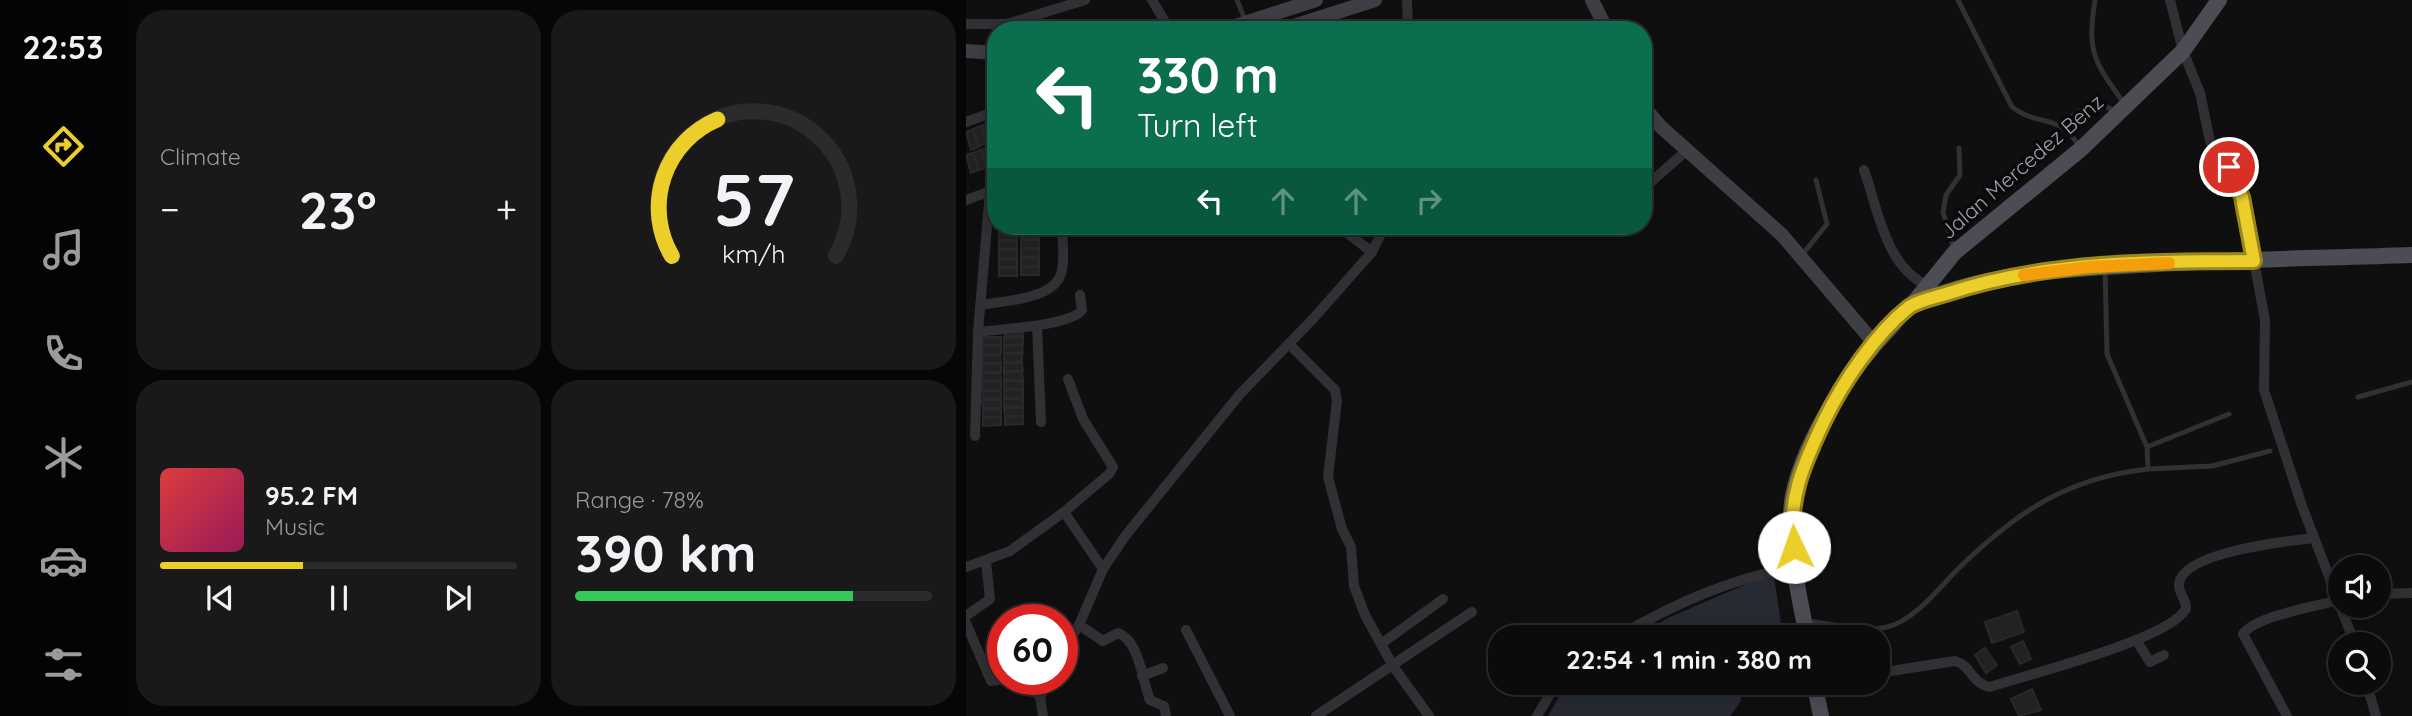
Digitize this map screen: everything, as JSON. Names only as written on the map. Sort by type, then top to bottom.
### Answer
[{"type":"main road","name":"Jalan Mercedez Benz","points":[[1805,625],[1791,528],[1793,496],[1800,470],[1855,367],[1911,306],[1955,252],[2081,149],[2183,51],[2219,0]]},
{"type":"main road","points":[[1911,306],[1990,281],[2055,270],[2105,265],[2412,255]]},
{"type":"main road","points":[[1818,695],[1821,716]]},
{"type":"street","points":[[1017,21],[1085,0]]},
{"type":"street","points":[[1152,0],[1165,21]]},
{"type":"street","points":[[1309,21],[1375,0]]},
{"type":"street","points":[[1407,0],[1408,21]]},
{"type":"street","points":[[1592,0],[1602,21]]},
{"type":"street","points":[[2170,0],[2183,51],[2200,93],[2210,141],[2238,183],[2264,320],[2264,390],[2328,575]]},
{"type":"street","points":[[1252,21],[1311,1]]},
{"type":"street","points":[[966,24],[987,24]]},
{"type":"street","points":[[966,51],[987,52]]},
{"type":"street","points":[[966,122],[987,114]]},
{"type":"street","points":[[1652,115],[1686,151],[1762,215],[1802,256],[1875,344]]},
{"type":"street","points":[[1652,181],[1686,151]]},
{"type":"street","points":[[1864,170],[1893,252],[1908,274],[1926,285]]},
{"type":"street","points":[[966,200],[987,192]]},
{"type":"street","points":[[975,436],[978,332],[989,235]]},
{"type":"street","points":[[982,305],[1043,293],[1055,285],[1063,265],[1062,235]]},
{"type":"street","points":[[1350,235],[1372,252]]},
{"type":"street","points":[[1166,716],[1164,706],[1150,700],[1134,650],[1122,634],[1103,641],[1079,625],[1103,569],[1126,535],[1223,415],[1372,252],[1380,235]]},
{"type":"street","points":[[978,332],[1037,326],[1077,316],[1082,310],[1080,295]]},
{"type":"street","points":[[1037,326],[1041,422]]},
{"type":"street","points":[[1289,344],[1331,385],[1337,396],[1329,460],[1331,495],[1351,547],[1354,586],[1393,666],[1429,716]]},
{"type":"street","points":[[966,567],[1022,544],[1109,474],[1113,467],[1083,419],[1068,379]]},
{"type":"street","points":[[1064,512],[1103,569]]},
{"type":"street","points":[[1890,671],[1955,661],[1965,665],[1980,684],[1990,687],[2136,640],[2184,613],[2187,604],[2179,583],[2184,574],[2199,562],[2246,548],[2313,537]]},
{"type":"street","points":[[966,616],[990,599],[986,561]]},
{"type":"street","points":[[1639,625],[1665,610],[1731,583],[1761,573],[1796,567]]},
{"type":"street","points":[[2391,594],[2412,593]]},
{"type":"street","points":[[1381,644],[1443,599]]},
{"type":"street","points":[[2287,716],[2243,634],[2247,629],[2276,617],[2328,605]]},
{"type":"street","points":[[1316,716],[1472,612]]},
{"type":"street","points":[[966,623],[987,672]]},
{"type":"street","points":[[1186,631],[1230,716]]},
{"type":"street","points":[[2136,640],[2150,662],[2164,656]]},
{"type":"street","points":[[1142,676],[1163,667]]},
{"type":"street","points":[[1537,716],[1549,695]]},
{"type":"street","points":[[2369,695],[2375,716]]},
{"type":"street","points":[[1040,697],[1043,716]]},
{"type":"lane","points":[[1237,0],[1245,21]]},
{"type":"lane","points":[[1958,0],[2012,107],[2028,118],[2061,124],[2073,135],[2081,149]]},
{"type":"lane","points":[[2095,0],[2091,47],[2121,109]]},
{"type":"lane","points":[[2061,124],[2095,100],[2121,109]]},
{"type":"lane","points":[[1955,252],[1943,212],[1947,195],[1960,175],[1959,148]]},
{"type":"lane","points":[[1802,256],[1827,224],[1816,180]]},
{"type":"lane","points":[[2105,265],[2107,354],[2147,447],[2148,470]]},
{"type":"lane","points":[[2358,397],[2412,382]]},
{"type":"lane","points":[[2147,447],[2229,414]]},
{"type":"lane","points":[[1804,620],[1887,628],[1915,611],[2022,512],[2074,486],[2115,473],[2212,466],[2270,451]]},
{"type":"shaded area","points":[[1767,575],[1774,577],[1781,625],[1656,625]]},
{"type":"shaded area","points":[[1560,695],[1741,695],[1741,701],[1730,716],[1548,716]]},
{"type":"building","points":[[987,123],[987,141],[981,126]]},
{"type":"building","points":[[980,126],[987,143],[979,146],[973,129]]},
{"type":"building","points":[[972,130],[979,147],[971,150],[966,132]]},
{"type":"building","points":[[987,148],[987,165],[981,150]]},
{"type":"building","points":[[980,150],[987,167],[980,170],[973,153]]},
{"type":"building","points":[[972,153],[979,170],[971,173],[966,155]]},
{"type":"building","points":[[999,235],[1017,235],[1017,240],[999,240]]},
{"type":"building","points":[[1021,235],[1039,235],[1039,239],[1021,239]]},
{"type":"building","points":[[1021,240],[1039,240],[1039,248],[1021,248]]},
{"type":"building","points":[[999,241],[1017,241],[1017,249],[999,249]]},
{"type":"building","points":[[1021,249],[1039,249],[1039,257],[1021,257]]},
{"type":"building","points":[[999,250],[1017,250],[1017,258],[999,258]]},
{"type":"building","points":[[1021,258],[1039,258],[1039,266],[1021,266]]},
{"type":"building","points":[[999,259],[1017,259],[1017,267],[999,267]]},
{"type":"building","points":[[1021,267],[1039,267],[1039,275],[1021,275]]},
{"type":"building","points":[[999,268],[1017,268],[1017,276],[999,276]]},
{"type":"building","points":[[1023,328],[1023,336],[1005,336],[1005,329]]},
{"type":"building","points":[[982,337],[1001,337],[1001,345],[982,345]]},
{"type":"building","points":[[1004,337],[1023,337],[1023,345],[1004,345]]},
{"type":"building","points":[[1004,345],[1022,345],[1023,353],[1004,353]]},
{"type":"building","points":[[982,346],[1001,346],[1001,354],[982,354]]},
{"type":"building","points":[[1004,354],[1022,354],[1022,362],[1004,362]]},
{"type":"building","points":[[982,355],[1000,355],[1001,363],[982,363]]},
{"type":"building","points":[[1004,363],[1022,363],[1023,371],[1004,371]]},
{"type":"building","points":[[982,364],[1001,364],[1001,372],[982,372]]},
{"type":"building","points":[[1004,372],[1022,372],[1023,380],[1004,380]]},
{"type":"building","points":[[982,373],[1000,373],[1001,381],[982,381]]},
{"type":"building","points":[[1004,381],[1023,381],[1023,389],[1004,389]]},
{"type":"building","points":[[982,382],[1001,382],[1001,390],[982,390]]},
{"type":"building","points":[[1004,390],[1023,390],[1023,398],[1004,398]]},
{"type":"building","points":[[982,391],[1001,391],[1001,399],[983,399]]},
{"type":"building","points":[[1004,399],[1023,399],[1023,406],[1004,407]]},
{"type":"building","points":[[982,400],[1001,400],[1001,407],[983,408]]},
{"type":"building","points":[[1004,408],[1023,408],[1023,416],[1005,416]]},
{"type":"building","points":[[983,409],[1001,409],[1001,417],[983,417]]},
{"type":"building","points":[[1023,416],[1023,424],[1005,425],[1005,417]]},
{"type":"building","points":[[1001,417],[1001,425],[983,426],[983,418]]},
{"type":"building","points":[[2017,611],[2024,632],[1992,643],[1985,622]]},
{"type":"building","points":[[2023,641],[2031,659],[2020,664],[2011,647]]},
{"type":"building","points":[[1985,648],[1997,665],[1986,673],[1975,655]]},
{"type":"building","points":[[2032,689],[2041,710],[2019,716],[2011,699]]},
{"type":"slow traffic","points":[[2024,275],[2090,267],[2169,263]]},
{"type":"route","points":[[1794,547],[1791,528],[1793,496],[1800,470],[1855,367],[1911,306],[1990,281],[2055,270],[2105,265],[2254,261],[2242,197],[2229,167]]}]
